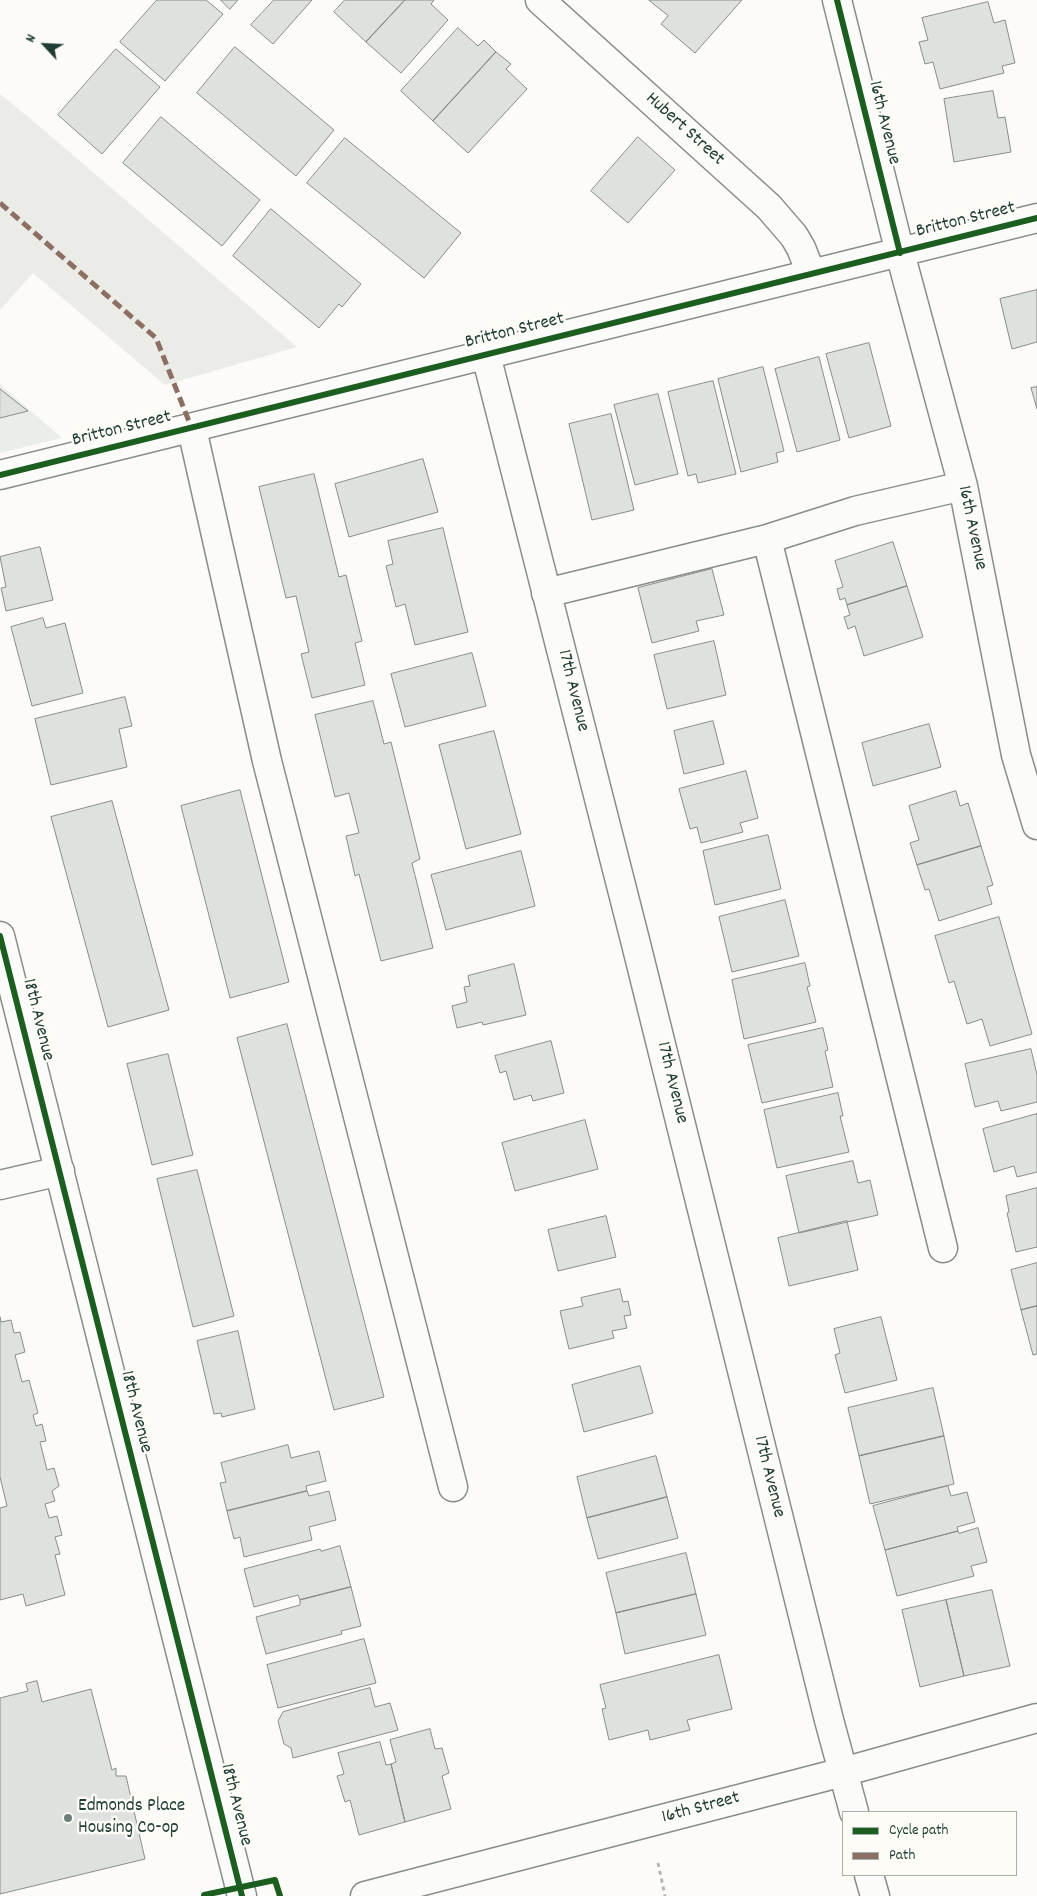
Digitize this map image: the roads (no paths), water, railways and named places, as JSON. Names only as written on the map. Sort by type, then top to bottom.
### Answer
[{"type":"street","name":"Hubert Street","points":[[540,0],[769,207],[794,236],[811,273]]},
{"type":"street","name":"16th Avenue","points":[[836,0],[900,253],[962,486],[1016,755],[1037,825]]},
{"type":"street","name":"Britton Street","points":[[0,475],[192,429],[1037,218]]},
{"type":"street","name":"17th Avenue","points":[[486,355],[636,940],[822,1691],[854,1811]]},
{"type":"street","points":[[192,429],[267,762],[453,1487]]},
{"type":"street","points":[[546,593],[767,539],[856,511],[962,486]]},
{"type":"street","points":[[767,539],[943,1248]]},
{"type":"street","name":"18th Avenue","points":[[0,936],[242,1896]]},
{"type":"street","points":[[0,1185],[60,1171]]},
{"type":"street","name":"16th Street","points":[[365,1896],[843,1772],[1037,1718]]},
{"type":"street","points":[[869,1876],[874,1896]]},
{"type":"place","name":"Edmonds Place Housing Co-op","points":[[68,1818]]}]
